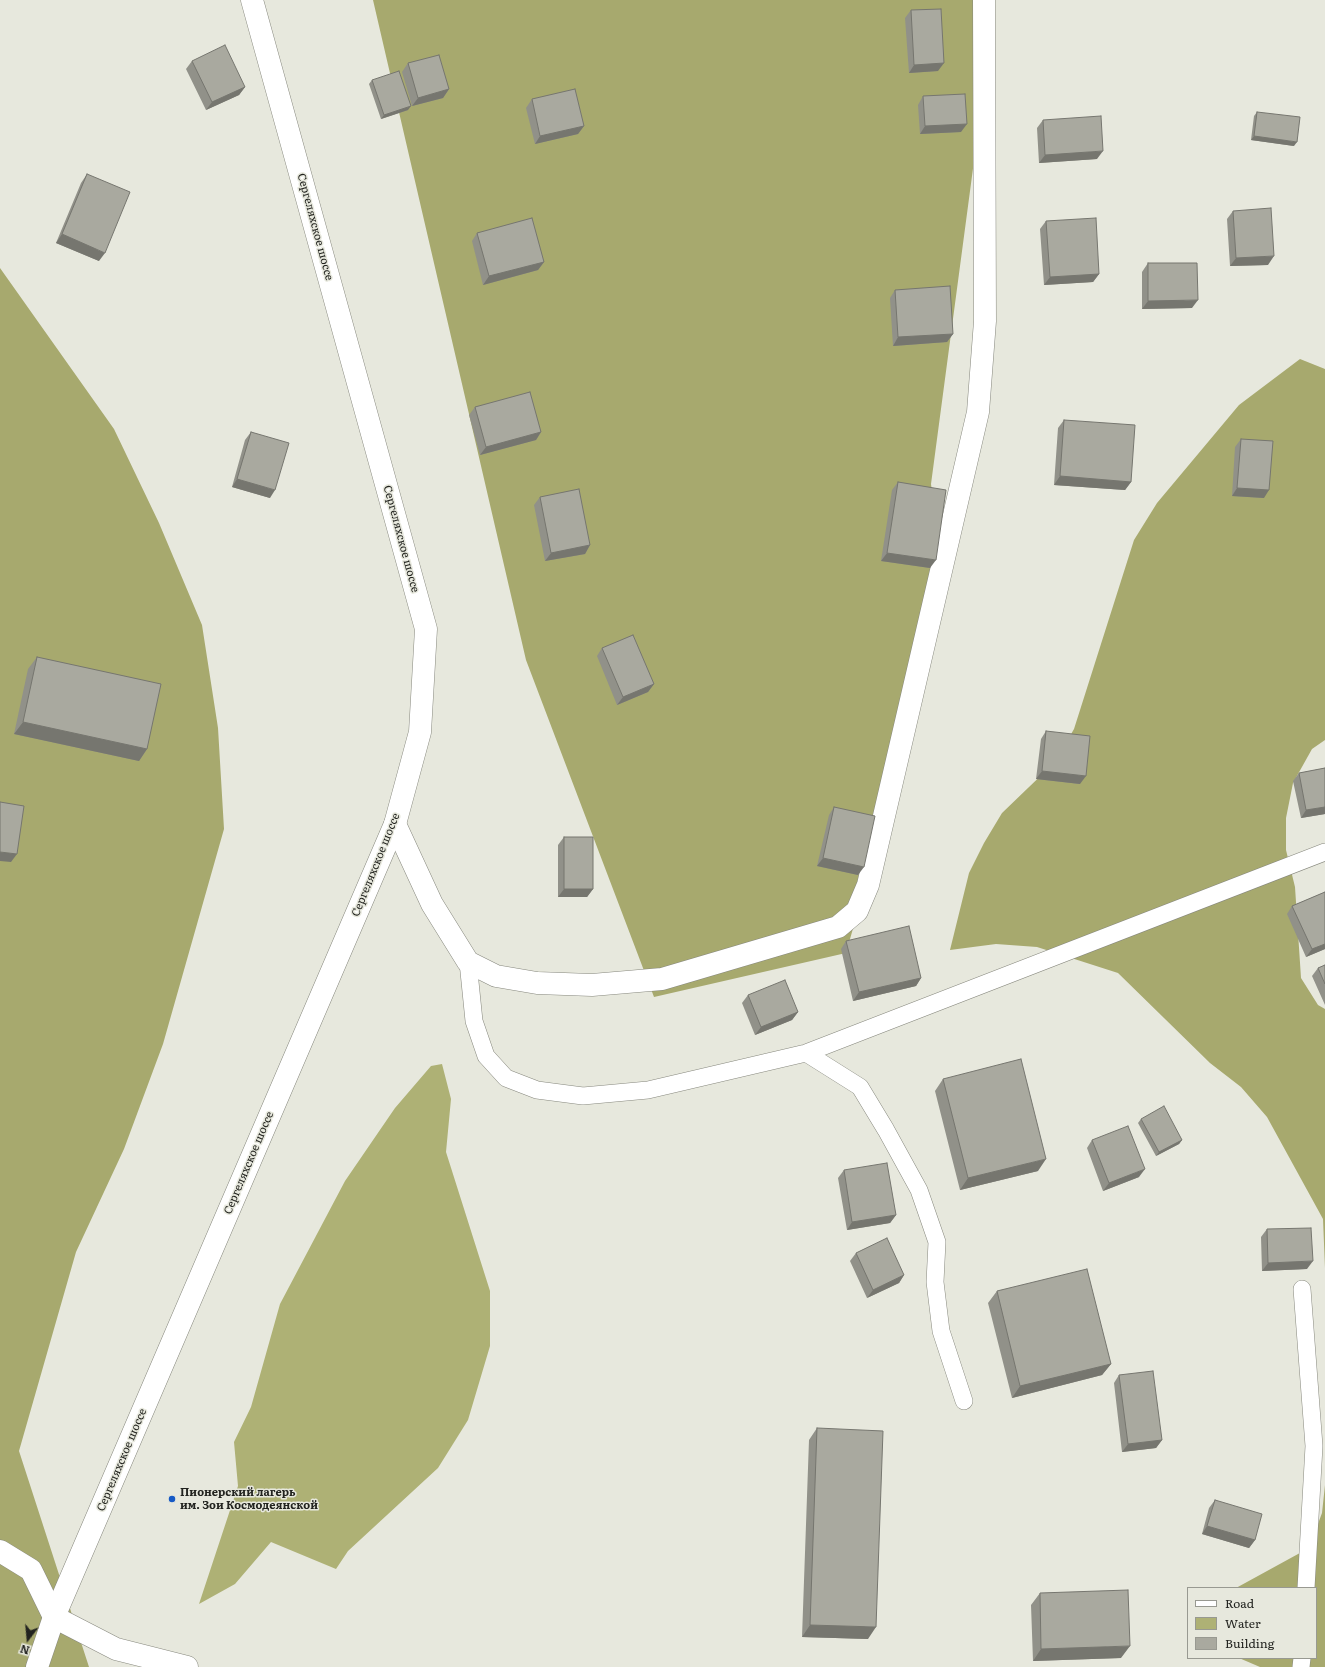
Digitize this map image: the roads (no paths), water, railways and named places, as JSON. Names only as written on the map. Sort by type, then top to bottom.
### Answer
[{"type":"main road","name":"Сергеляхское шоссе","points":[[37,1667],[54,1617],[395,824],[420,732],[426,629],[252,0]]},
{"type":"main road","points":[[395,824],[432,904],[468,962],[496,976],[537,983],[592,985],[662,979],[838,927],[857,911],[868,885],[978,412],[985,321],[984,0]]},
{"type":"main road","points":[[0,1551],[31,1570],[54,1617],[116,1649],[187,1667]]},
{"type":"lane","points":[[468,962],[474,1021],[486,1056],[506,1078],[537,1090],[583,1096],[648,1090],[806,1053],[1325,852]]},
{"type":"lane","points":[[806,1053],[860,1087],[886,1130],[918,1190],[937,1242],[935,1282],[941,1331],[964,1401]]},
{"type":"lane","points":[[1302,1289],[1314,1446],[1306,1587]]},
{"type":"water","points":[[442,1064],[451,1099],[446,1152],[490,1291],[490,1346],[468,1420],[438,1468],[348,1551],[336,1569],[271,1542],[235,1584],[199,1604],[238,1486],[234,1442],[251,1407],[280,1304],[345,1181],[395,1108],[431,1066]]},
{"type":"place","name":"Пионерский лагерь им. Зои Космодеянской","points":[[172,1499]]}]
